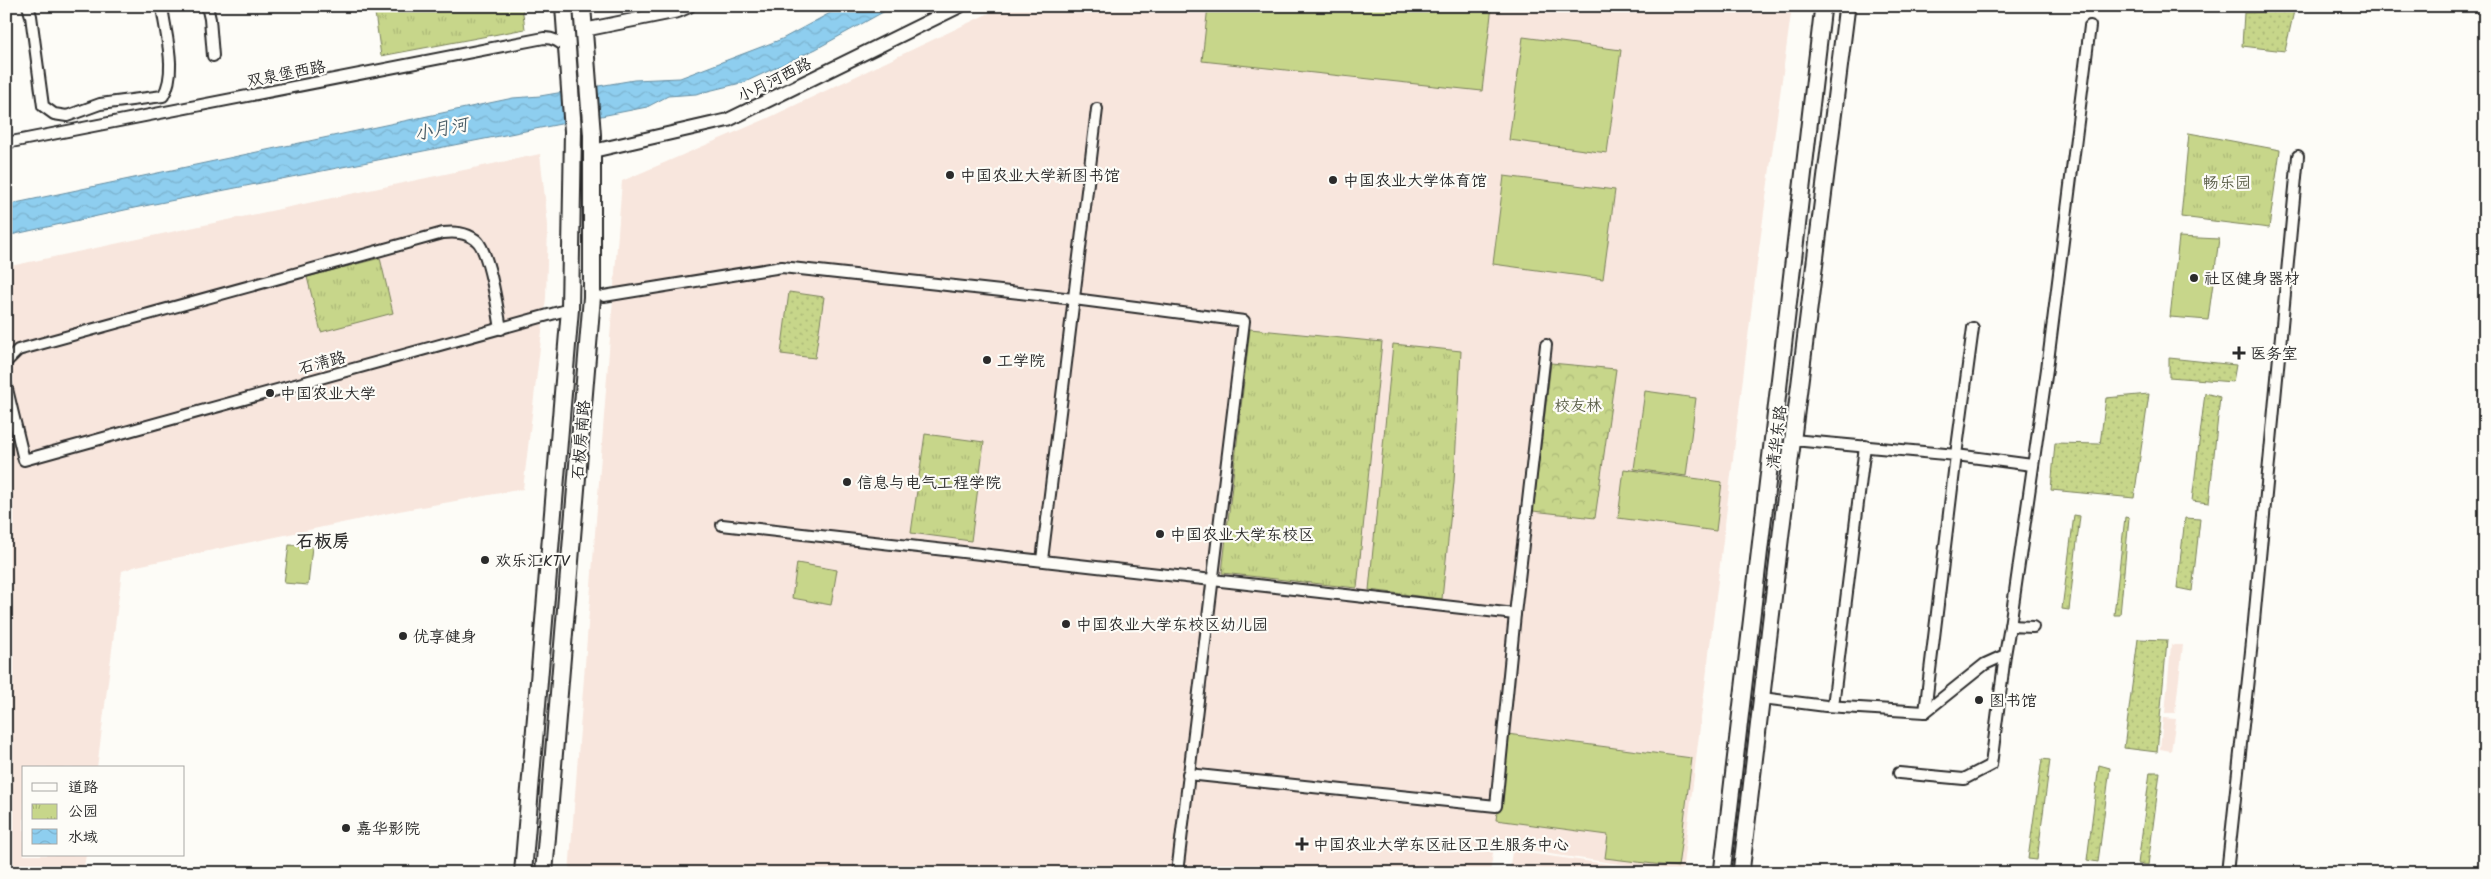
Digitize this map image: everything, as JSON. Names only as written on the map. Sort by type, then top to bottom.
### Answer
[{"type":"main road","name":"石板房南路","points":[[523,873],[570,309],[573,132],[564,6]]},
{"type":"main road","name":"石板房南路","points":[[544,873],[592,298],[593,150],[583,6]]},
{"type":"main road","name":"清华东路","points":[[1722,873],[1822,6]]},
{"type":"main road","name":"清华东路","points":[[1741,873],[1847,6]]},
{"type":"street","points":[[28,6],[43,106],[54,114],[67,116],[100,104],[163,96],[169,86],[170,74],[162,6]]},
{"type":"street","points":[[207,6],[213,56]]},
{"type":"street","points":[[559,6],[566,28]]},
{"type":"street","points":[[584,28],[678,11],[689,6]]},
{"type":"street","name":"小月河西路","points":[[593,150],[728,120],[960,6]]},
{"type":"street","points":[[1899,773],[1964,779],[1991,765],[2004,655],[2010,626],[2047,369],[2090,26]]},
{"type":"street","name":"双泉堡西路","points":[[6,144],[544,38],[551,38],[562,43],[568,49]]},
{"type":"street","points":[[1042,560],[1096,109]]},
{"type":"street","points":[[2228,873],[2298,156]]},
{"type":"street","points":[[6,362],[18,350],[451,232],[460,232],[478,241],[488,265],[501,329]]},
{"type":"street","points":[[604,296],[782,267],[1074,299],[1244,321],[1177,873]]},
{"type":"street","name":"石清路","points":[[6,385],[24,460],[570,309]]},
{"type":"street","points":[[1925,712],[1973,328]]},
{"type":"street","points":[[1188,774],[1496,806],[1515,614],[1546,344]]},
{"type":"street","points":[[1793,440],[1956,454],[2032,465]]},
{"type":"street","points":[[1833,706],[1865,446]]},
{"type":"street","points":[[722,525],[1515,614]]},
{"type":"street","points":[[2010,626],[2032,627]]},
{"type":"street","points":[[1762,698],[1833,706],[1925,712],[1971,674],[2004,655]]},
{"type":"shaded area","name":"中国农业大学东校区","points":[[1004,6],[1792,6],[1757,264],[1682,873],[1494,846],[1490,873],[569,873],[622,181],[766,119]]},
{"type":"shaded area","name":"中国农业大学","points":[[540,154],[548,225],[546,298],[523,489],[399,511],[137,566],[122,571],[97,766],[22,766],[22,856],[86,856],[83,873],[6,871],[6,267]]},
{"type":"shaded area","points":[[2171,645],[2183,645],[2175,713],[2165,713]]},
{"type":"shaded area","points":[[2163,718],[2176,719],[2171,751],[2160,749]]},
{"type":"shaded area","points":[[1512,851],[1672,873],[1509,873]]},
{"type":"green space","points":[[374,6],[522,6],[525,29],[381,56]]},
{"type":"green space","points":[[1208,6],[1492,6],[1482,91],[1202,61]]},
{"type":"green space","points":[[2294,11],[2285,51],[2242,46],[2244,13]]},
{"type":"green space","points":[[1523,37],[1621,50],[1607,153],[1509,140]]},
{"type":"green space","name":"畅乐园","points":[[2189,133],[2280,150],[2269,228],[2181,217]]},
{"type":"green space","points":[[1504,176],[1615,190],[1603,279],[1493,264]]},
{"type":"green space","name":"社区健身器材","points":[[2179,237],[2219,239],[2208,320],[2170,317]]},
{"type":"green space","points":[[380,258],[393,313],[321,332],[307,277]]},
{"type":"green space","points":[[789,292],[824,297],[815,358],[781,354]]},
{"type":"green space","points":[[1250,329],[1382,342],[1357,588],[1222,573]]},
{"type":"green space","points":[[1393,344],[1461,351],[1454,482],[1442,599],[1369,590]]},
{"type":"green space","points":[[2169,358],[2236,365],[2233,382],[2169,377]]},
{"type":"green space","name":"校友林","points":[[1551,363],[1616,369],[1595,518],[1533,511]]},
{"type":"green space","points":[[1645,391],[1696,398],[1686,476],[1634,469]]},
{"type":"green space","points":[[2205,393],[2220,397],[2209,503],[2192,501]]},
{"type":"green space","points":[[2149,394],[2134,498],[2051,490],[2055,443],[2100,444],[2106,398]]},
{"type":"green space","points":[[925,434],[984,442],[971,541],[911,533]]},
{"type":"green space","points":[[1624,469],[1722,482],[1716,531],[1618,518]]},
{"type":"green space","points":[[2074,515],[2080,516],[2069,610],[2062,609]]},
{"type":"green space","points":[[2125,517],[2129,518],[2120,615],[2114,615]]},
{"type":"green space","points":[[2185,518],[2200,519],[2192,591],[2177,588]]},
{"type":"green space","points":[[289,545],[312,546],[308,585],[284,583]]},
{"type":"green space","points":[[797,563],[837,570],[831,605],[792,598]]},
{"type":"green space","points":[[2138,639],[2167,640],[2157,752],[2124,748]]},
{"type":"green space","points":[[1507,734],[1692,758],[1678,867],[1605,858],[1608,835],[1496,820]]},
{"type":"green space","points":[[2042,759],[2050,760],[2037,860],[2028,859]]},
{"type":"green space","points":[[2099,765],[2110,768],[2098,862],[2087,860]]},
{"type":"green space","points":[[2150,772],[2160,772],[2148,865],[2138,864]]},
{"type":"water","name":"小月河","points":[[843,6],[894,6],[816,49],[745,82],[696,94],[668,96],[647,107],[134,208],[6,236],[6,205],[513,98],[540,96],[634,80],[680,78],[782,39]]},
{"type":"place","name":"中国农业大学新图书馆","points":[[950,175]]},
{"type":"place","name":"中国农业大学体育馆","points":[[1333,180]]},
{"type":"place","name":"社区健身器材","points":[[2194,278]]},
{"type":"place","name":"医务室","points":[[2239,353]]},
{"type":"place","name":"工学院","points":[[987,360]]},
{"type":"place","name":"中国农业大学","points":[[270,393]]},
{"type":"place","name":"信息与电气工程学院","points":[[847,482]]},
{"type":"place","name":"中国农业大学东校区","points":[[1160,534]]},
{"type":"place","name":"欢乐汇KTV","points":[[485,560]]},
{"type":"place","name":"中国农业大学东校区幼儿园","points":[[1066,624]]},
{"type":"place","name":"优享健身","points":[[403,636]]},
{"type":"place","name":"图书馆","points":[[1979,700]]},
{"type":"place","name":"嘉华影院","points":[[346,828]]},
{"type":"place","name":"中国农业大学东区社区卫生服务中心","points":[[1302,844]]},
{"type":"district","name":"石板房","points":[[323,541]]}]
